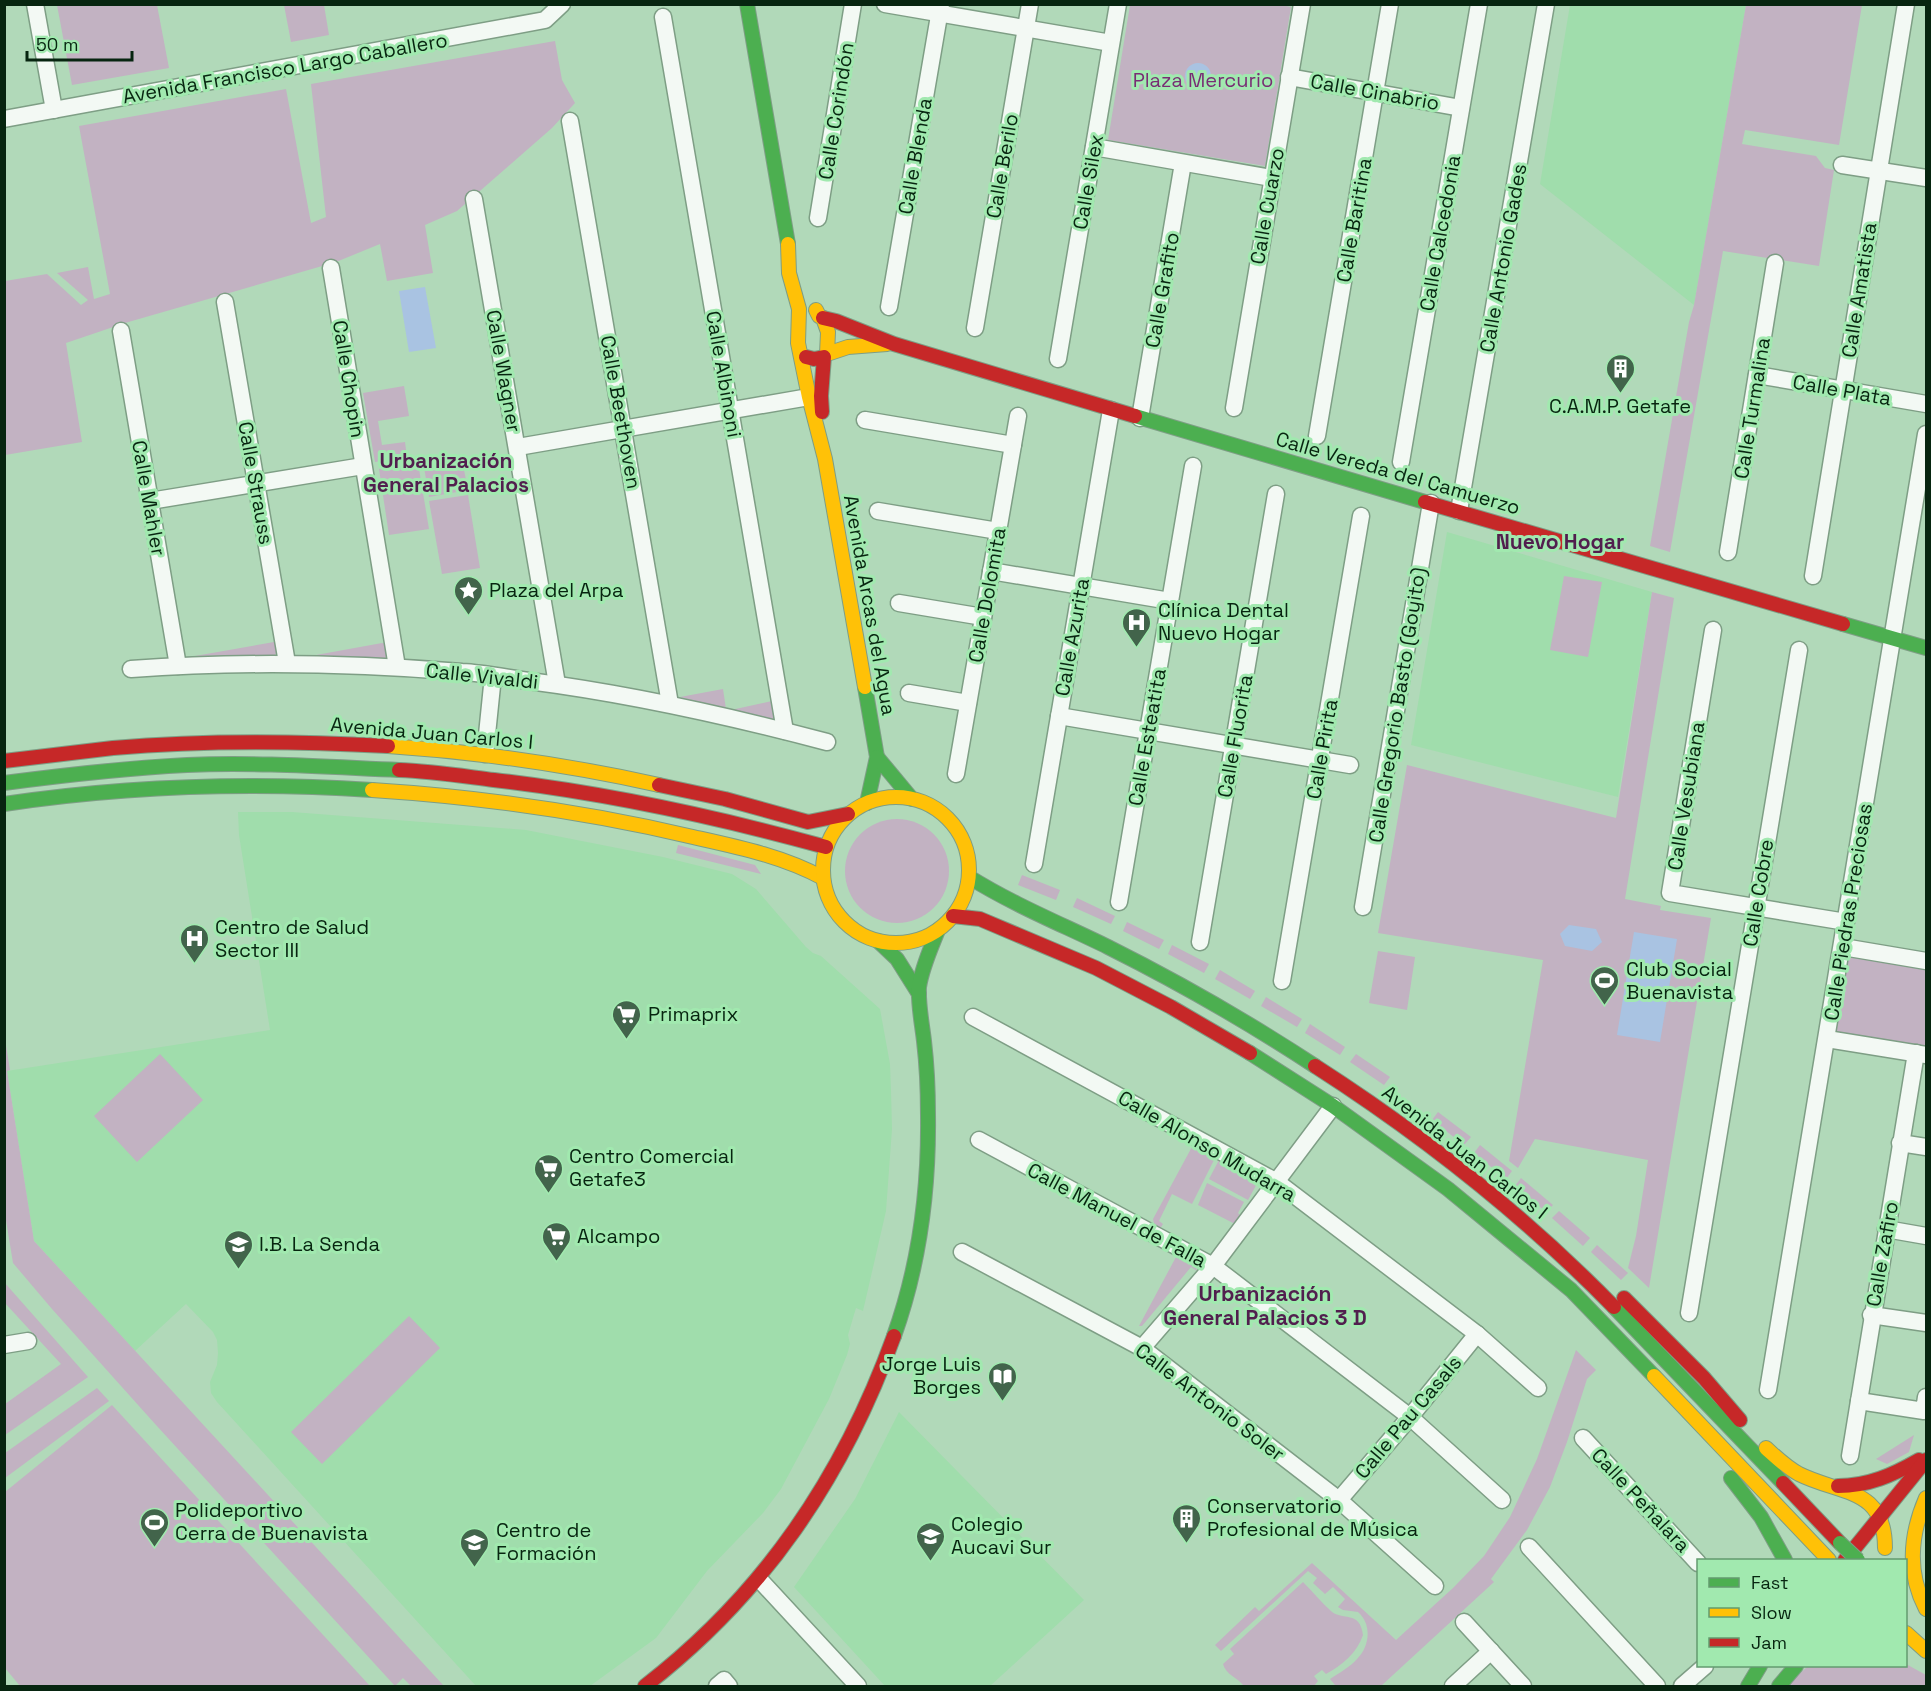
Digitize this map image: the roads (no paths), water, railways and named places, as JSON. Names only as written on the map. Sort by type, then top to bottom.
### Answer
[{"type":"main road","points":[[747,4],[789,250],[789,273],[799,309],[798,329],[801,353],[807,358],[826,355],[828,332],[789,250]]},
{"type":"main road","points":[[800,320],[812,315],[821,317]]},
{"type":"main road","name":"Calle Vereda del Camuerzo","points":[[821,317],[894,344],[1111,410],[1659,572],[1926,648]]},
{"type":"main road","name":"Calle Vereda del Camuerzo","points":[[826,355],[857,346],[894,344]]},
{"type":"main road","name":"Avenida Arcas del Agua","points":[[801,353],[809,397],[825,459],[877,757],[867,803]]},
{"type":"main road","name":"Avenida Arcas del Agua","points":[[825,459],[821,396],[826,355]]},
{"type":"main road","name":"Avenida Juan Carlos I","points":[[4,761],[115,748],[261,742],[326,743],[485,754],[575,767],[725,799],[808,822],[848,814]]},
{"type":"main road","name":"Avenida Arcas del Agua","points":[[877,757],[912,799]]},
{"type":"main road","name":"Avenida Juan Carlos I","points":[[4,783],[101,771],[189,765],[273,765],[422,771],[519,782],[641,802],[752,827],[826,847]]},
{"type":"main road","points":[[4,804],[110,793],[244,787],[339,789],[452,796],[528,805],[663,830],[782,859],[823,878]]},
{"type":"main road","points":[[890,797],[923,802],[941,812],[956,827],[966,846],[969,877],[967,890],[953,916],[938,930],[916,940],[897,943],[878,941],[860,934],[840,917],[827,895],[823,878],[826,847],[835,830],[848,814],[867,803],[890,797]]},
{"type":"main road","name":"Avenida Juan Carlos I","points":[[969,877],[1003,898],[1187,987],[1262,1031],[1362,1096],[1464,1170],[1568,1260],[1857,1559]]},
{"type":"main road","name":"Avenida Juan Carlos I","points":[[953,916],[980,919],[1038,942],[1096,968],[1171,1007],[1245,1050],[1333,1106],[1448,1189],[1571,1290],[1827,1559]]},
{"type":"main road","points":[[645,1686],[684,1654],[759,1579],[814,1503],[862,1417],[882,1371],[907,1294],[922,1228],[927,1157],[928,1083],[919,994],[927,957],[938,930]]},
{"type":"main road","points":[[878,941],[897,959],[919,994]]},
{"type":"main road","points":[[1535,1230],[1587,1267],[1648,1320],[1704,1378],[1767,1449],[1788,1467],[1824,1485],[1860,1497],[1872,1505],[1881,1514],[1887,1536],[1882,1554]]},
{"type":"main road","points":[[1571,1290],[1594,1329],[1673,1412],[1748,1498],[1766,1523],[1783,1557]]},
{"type":"main road","points":[[1824,1485],[1862,1486],[1901,1472],[1926,1456]]},
{"type":"main road","points":[[1846,1559],[1926,1461]]},
{"type":"main road","points":[[1882,1554],[1913,1475]]},
{"type":"main road","points":[[1926,1498],[1914,1527],[1912,1544],[1916,1581],[1922,1602],[1919,1611],[1926,1625]]},
{"type":"main road","points":[[1907,1635],[1926,1651]]},
{"type":"main road","points":[[1748,1686],[1759,1667]]},
{"type":"main road","points":[[1779,1686],[1794,1667]]},
{"type":"street","points":[[35,4],[54,110]]},
{"type":"street","name":"Calle Corindón","points":[[818,218],[853,4]]},
{"type":"street","points":[[885,4],[940,9],[1026,28],[1112,43]]},
{"type":"street","name":"Calle Berilo","points":[[975,328],[1030,4]]},
{"type":"street","name":"Calle Silex","points":[[1058,359],[1118,4]]},
{"type":"street","name":"Calle Baritina","points":[[1317,436],[1390,4]]},
{"type":"street","name":"Calle Calcedonia","points":[[1401,462],[1479,4]]},
{"type":"street","name":"Calle Antonio Gades","points":[[1459,511],[1546,4]]},
{"type":"street","name":"Calle Amatista","points":[[1813,576],[1906,4]]},
{"type":"street","name":"Calle Cuarzo","points":[[1234,408],[1301,5]]},
{"type":"street","name":"Avenida Francisco Largo Caballero","points":[[4,119],[545,20],[562,6]]},
{"type":"street","name":"Calle Blenda","points":[[889,307],[940,9]]},
{"type":"street","name":"Calle Albinoni","points":[[663,17],[785,731]]},
{"type":"street","name":"Calle Cinabrio","points":[[1289,76],[1461,108]]},
{"type":"street","name":"Calle Beethoven","points":[[570,121],[670,704]]},
{"type":"street","points":[[1094,147],[1272,178]]},
{"type":"street","name":"Calle Grafito","points":[[1140,418],[1183,162]]},
{"type":"street","points":[[1842,165],[1926,178]]},
{"type":"street","name":"Calle Wagner","points":[[474,199],[557,684]]},
{"type":"street","name":"Calle Turmalina","points":[[1728,552],[1775,263]]},
{"type":"street","name":"Calle Chopin","points":[[331,268],[397,667]]},
{"type":"street","name":"Calle Strauss","points":[[225,302],[287,663]]},
{"type":"street","name":"Calle Mahler","points":[[121,330],[178,666]]},
{"type":"street","name":"Calle Plata","points":[[1757,375],[1926,405]]},
{"type":"street","points":[[518,447],[809,397]]},
{"type":"street","name":"Calle Azurita","points":[[1034,864],[1111,410]]},
{"type":"street","name":"Calle Dolomita","points":[[956,774],[1018,416]]},
{"type":"street","points":[[865,420],[1013,445]]},
{"type":"street","name":"Calle Piedras Preciosas","points":[[1768,1390],[1893,638],[1922,491],[1926,434]]},
{"type":"street","points":[[150,501],[363,466]]},
{"type":"street","name":"Calle Esteatita","points":[[1119,902],[1193,466]]},
{"type":"street","name":"Calle Fluorita","points":[[1200,942],[1276,494]]},
{"type":"street","name":"Calle Gregorio Basto (Goyito)","points":[[1363,907],[1431,503]]},
{"type":"street","points":[[878,511],[998,531]]},
{"type":"street","name":"Calle Pirita","points":[[1282,981],[1361,516]]},
{"type":"street","points":[[991,571],[1170,601]]},
{"type":"street","points":[[899,603],[983,617]]},
{"type":"street","name":"Calle Vesubiana","points":[[1713,630],[1670,893],[1846,922]]},
{"type":"street","name":"Calle Cobre","points":[[1689,1312],[1799,650]]},
{"type":"street","name":"Calle Vivaldi","points":[[131,669],[287,663],[397,667],[493,676],[557,684],[670,704],[827,742]]},
{"type":"street","points":[[485,754],[493,676]]},
{"type":"street","points":[[909,693],[968,703]]},
{"type":"street","points":[[1059,716],[1350,765]]},
{"type":"street","points":[[1843,947],[1926,961]]},
{"type":"street","name":"Calle Alonso Mudarra","points":[[973,1017],[1278,1182],[1477,1334],[1538,1388]]},
{"type":"street","points":[[1827,1039],[1921,1054]]},
{"type":"street","name":"Calle Zafiro","points":[[1850,1456],[1900,1143],[1921,1054]]},
{"type":"street","points":[[1142,1348],[1213,1266],[1333,1106]]},
{"type":"street","name":"Calle Manuel de Falla","points":[[979,1140],[1213,1266],[1410,1417],[1502,1500]]},
{"type":"street","points":[[1900,1143],[1926,1147]]},
{"type":"street","points":[[1886,1229],[1926,1236]]},
{"type":"street","name":"Calle Antonio Soler","points":[[962,1252],[1142,1348],[1339,1500],[1435,1586]]},
{"type":"street","points":[[1871,1315],[1926,1323]]},
{"type":"street","name":"Calle Pau Casals","points":[[1339,1500],[1477,1334]]},
{"type":"street","points":[[4,1345],[28,1341]]},
{"type":"street","points":[[1859,1401],[1924,1411],[1926,1397]]},
{"type":"street","name":"Calle Peñalara","points":[[1583,1437],[1697,1562]]},
{"type":"street","points":[[1529,1547],[1657,1686]]},
{"type":"street","points":[[759,1579],[858,1686]]},
{"type":"street","points":[[1464,1622],[1523,1686]]},
{"type":"street","points":[[1453,1686],[1491,1651]]},
{"type":"street","points":[[1682,1686],[1703,1667]]},
{"type":"street","points":[[717,1686],[724,1680],[729,1686]]},
{"type":"water","points":[[1198,63],[1207,67],[1211,76],[1207,85],[1198,89],[1189,85],[1185,76],[1189,67]]},
{"type":"water","points":[[425,287],[436,348],[409,352],[399,291]]},
{"type":"water","points":[[1569,925],[1596,929],[1602,942],[1592,951],[1565,946],[1560,934]]},
{"type":"water","points":[[1634,932],[1677,939],[1660,1042],[1617,1035]]},
{"type":"place","name":"C.A.M.P. Getafe","points":[[1620,394]]},
{"type":"place","name":"Plaza del Arpa","points":[[468,616]]},
{"type":"place","name":"Clínica Dental Nuevo Hogar","points":[[1137,648]]},
{"type":"place","name":"Centro de Salud Sector III","points":[[194,964]]},
{"type":"place","name":"Club Social Buenavista","points":[[1605,1006]]},
{"type":"place","name":"Primaprix","points":[[627,1040]]},
{"type":"place","name":"Centro Comercial Getafe3","points":[[548,1194]]},
{"type":"place","name":"Alcampo","points":[[556,1262]]},
{"type":"place","name":"I.B. La Senda","points":[[238,1270]]},
{"type":"place","name":"Jorge Luis Borges","points":[[1002,1402]]},
{"type":"place","name":"Conservatorio Profesional de Música","points":[[1186,1544]]},
{"type":"place","name":"Polideportivo Cerra de Buenavista","points":[[154,1548]]},
{"type":"place","name":"Colegio Aucavi Sur","points":[[930,1562]]},
{"type":"place","name":"Centro de Formación","points":[[475,1568]]},
{"type":"district","name":"Urbanización General Palacios","points":[[446,473]]},
{"type":"district","name":"Nuevo Hogar","points":[[1560,542]]},
{"type":"district","name":"Urbanización General Palacios 3 D","points":[[1265,1306]]},
{"type":"park label","name":"Plaza Mercurio","points":[[1203,80]]}]
